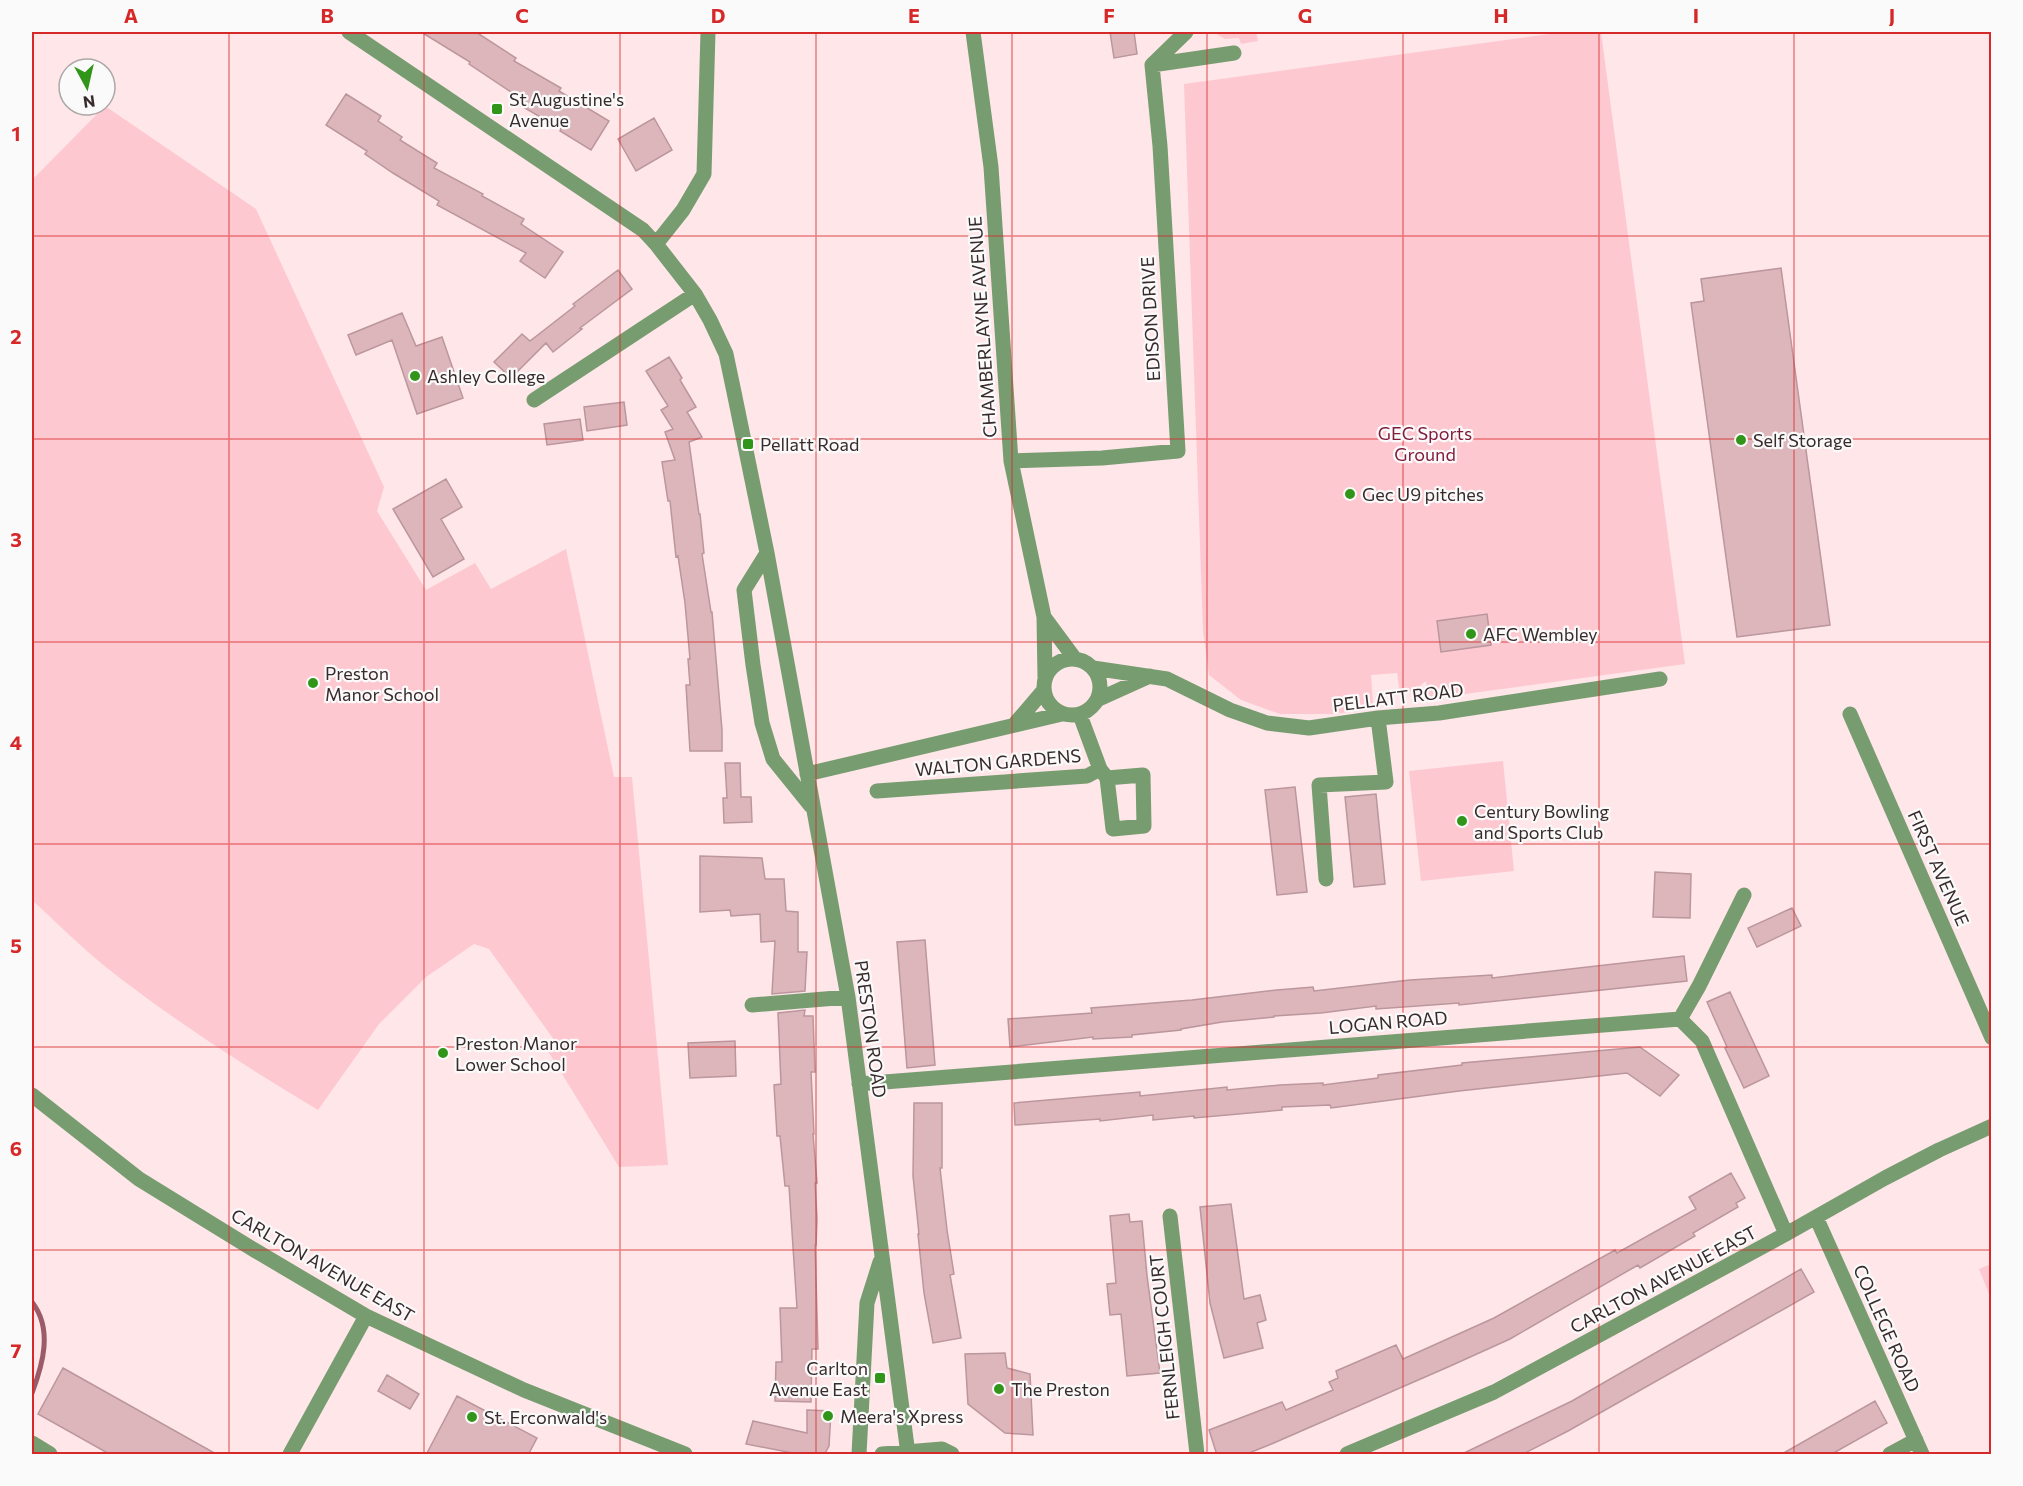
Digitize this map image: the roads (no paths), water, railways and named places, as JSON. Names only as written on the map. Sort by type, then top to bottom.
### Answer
[{"type":"street","name":"PRESTON ROAD","points":[[349,32],[643,230],[657,244],[695,294],[726,354],[767,553],[848,997],[907,1453]]},
{"type":"street","points":[[657,244],[683,210],[704,174],[708,32]]},
{"type":"street","name":"CHAMBERLAYNE AVENUE","points":[[973,32],[991,167],[1011,461],[1044,617],[1044,684]]},
{"type":"street","points":[[1152,65],[1186,32]]},
{"type":"street","points":[[1152,65],[1234,53]]},
{"type":"street","name":"EDISON DRIVE","points":[[1011,461],[1102,458],[1178,451],[1160,146],[1152,65]]},
{"type":"street","points":[[534,400],[695,294]]},
{"type":"street","name":"PRESTON ROAD","points":[[767,553],[744,590],[762,723],[773,759],[813,808]]},
{"type":"street","name":"CHAMBERLAYNE AVENUE","points":[[1044,617],[1076,658]]},
{"type":"street","points":[[1014,725],[1059,662],[1076,658]]},
{"type":"street","name":"PELLATT ROAD","points":[[1076,658],[1093,668],[1167,679],[1230,710],[1267,723],[1309,728],[1378,718],[1439,713],[1660,679]]},
{"type":"street","points":[[1093,668],[1101,684],[1099,699]]},
{"type":"street","points":[[807,774],[1062,714],[1080,715],[1091,709],[1099,699],[1150,676]]},
{"type":"street","points":[[1044,684],[1049,704],[1062,714]]},
{"type":"street","name":"FIRST AVENUE","points":[[1850,714],[1992,1038]]},
{"type":"street","name":"WALTON GARDENS","points":[[877,791],[1103,773],[1080,715]]},
{"type":"street","points":[[1326,879],[1319,785],[1386,782],[1378,718]]},
{"type":"street","points":[[1744,895],[1700,986],[1680,1019],[1702,1041],[1786,1234]]},
{"type":"street","points":[[752,1005],[848,997]]},
{"type":"street","name":"LOGAN ROAD","points":[[859,1084],[1680,1019]]},
{"type":"street","name":"CARLTON AVENUE EAST","points":[[32,1095],[139,1179],[366,1316],[524,1390],[685,1455]]},
{"type":"street","name":"CARLTON AVENUE EAST","points":[[1347,1455],[1494,1392],[1939,1150],[1992,1126]]},
{"type":"street","name":"FERNLEIGH COURT","points":[[1170,1216],[1197,1455]]},
{"type":"street","name":"COLLEGE ROAD","points":[[1816,1217],[1922,1455]]},
{"type":"street","name":"PRESTON ROAD","points":[[859,1455],[867,1303],[882,1256]]},
{"type":"street","points":[[290,1455],[366,1316]]},
{"type":"street","points":[[1890,1455],[1916,1440]]},
{"type":"street","points":[[32,1443],[50,1455]]},
{"type":"street","points":[[882,1455],[942,1449],[952,1455]]},
{"type":"waterway","points":[[32,1302],[38,1312],[44,1335],[40,1370],[32,1393]]},
{"type":"place","name":"St Augustine's Avenue","points":[[497,109]]},
{"type":"place","name":"Ashley College","points":[[415,376]]},
{"type":"place","name":"Self Storage","points":[[1741,440]]},
{"type":"place","name":"Pellatt Road","points":[[748,444]]},
{"type":"place","name":"Gec U9 pitches","points":[[1350,494]]},
{"type":"place","name":"AFC Wembley","points":[[1471,634]]},
{"type":"place","name":"Preston Manor School","points":[[313,683]]},
{"type":"place","name":"Century Bowling and Sports Club","points":[[1462,821]]},
{"type":"place","name":"Preston Manor Lower School","points":[[443,1053]]},
{"type":"place","name":"Carlton Avenue East","points":[[880,1378]]},
{"type":"place","name":"The Preston","points":[[999,1389]]},
{"type":"place","name":"Meera's Xpress","points":[[828,1416]]},
{"type":"place","name":"St. Erconwald's","points":[[472,1417]]},
{"type":"park label","name":"GEC Sports Ground","points":[[1425,443]]}]
